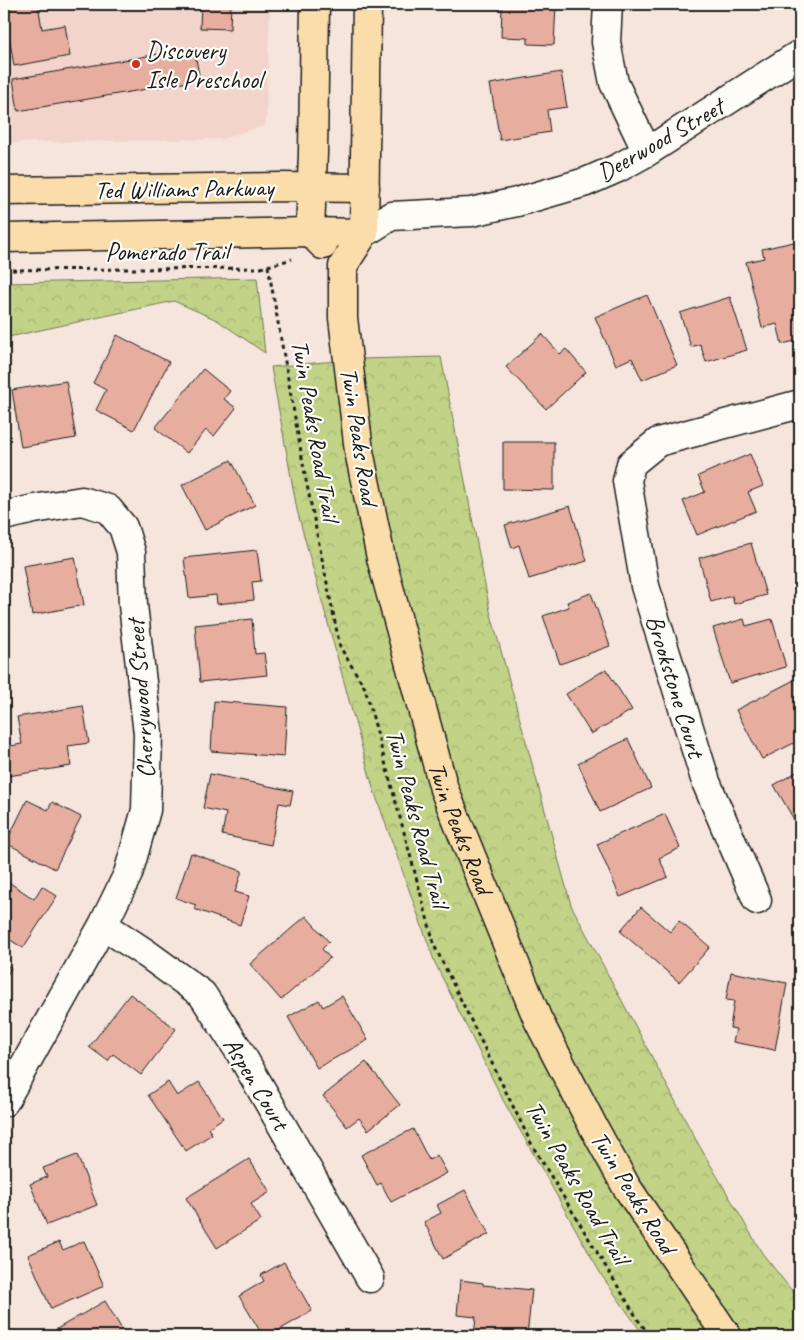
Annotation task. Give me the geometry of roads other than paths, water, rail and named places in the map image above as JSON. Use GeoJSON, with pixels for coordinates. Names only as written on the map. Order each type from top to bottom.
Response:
{"type":"FeatureCollection","features":[{"type":"Feature","properties":{"kind":"main road","name":"Twin Peaks Road"},"geometry":{"type":"LineString","coordinates":[[315,4],[312,187],[343,318],[359,451],[381,558],[444,789],[538,1020],[626,1186],[727,1336]]}},
{"type":"Feature","properties":{"kind":"main road"},"geometry":{"type":"LineString","coordinates":[[327,249],[364,233],[367,4]]}},
{"type":"Feature","properties":{"kind":"main road","name":"Ted Williams Parkway"},"geometry":{"type":"LineString","coordinates":[[4,191],[364,188]]}},
{"type":"Feature","properties":{"kind":"main road","name":"Ted Williams Parkway"},"geometry":{"type":"LineString","coordinates":[[4,238],[327,249],[364,233]]}},
{"type":"Feature","properties":{"kind":"street"},"geometry":{"type":"LineString","coordinates":[[608,4],[606,42],[614,83],[647,152]]}},
{"type":"Feature","properties":{"kind":"street","name":"Deerwood Street"},"geometry":{"type":"LineString","coordinates":[[364,233],[391,216],[472,212],[517,202],[586,182],[618,168],[647,152],[800,54]]}},
{"type":"Feature","properties":{"kind":"street"},"geometry":{"type":"LineString","coordinates":[[364,188],[391,216]]}},
{"type":"Feature","properties":{"kind":"street","name":"Brookstone Court"},"geometry":{"type":"LineString","coordinates":[[758,900],[706,782],[644,586],[627,481],[631,464],[658,442],[800,404]]}},
{"type":"Feature","properties":{"kind":"street","name":"Cherrywood Street"},"geometry":{"type":"LineString","coordinates":[[4,516],[82,501],[108,509],[123,527],[131,552],[133,605],[148,734],[146,810],[128,874],[103,925],[4,1102]]}},
{"type":"Feature","properties":{"kind":"street","name":"Aspen Court"},"geometry":{"type":"LineString","coordinates":[[103,925],[202,994],[238,1049],[370,1278]]}},
{"type":"Feature","properties":{"kind":"place","name":"Discovery Isle Preschool"},"geometry":{"type":"Point","coordinates":[136,64]}}]}
